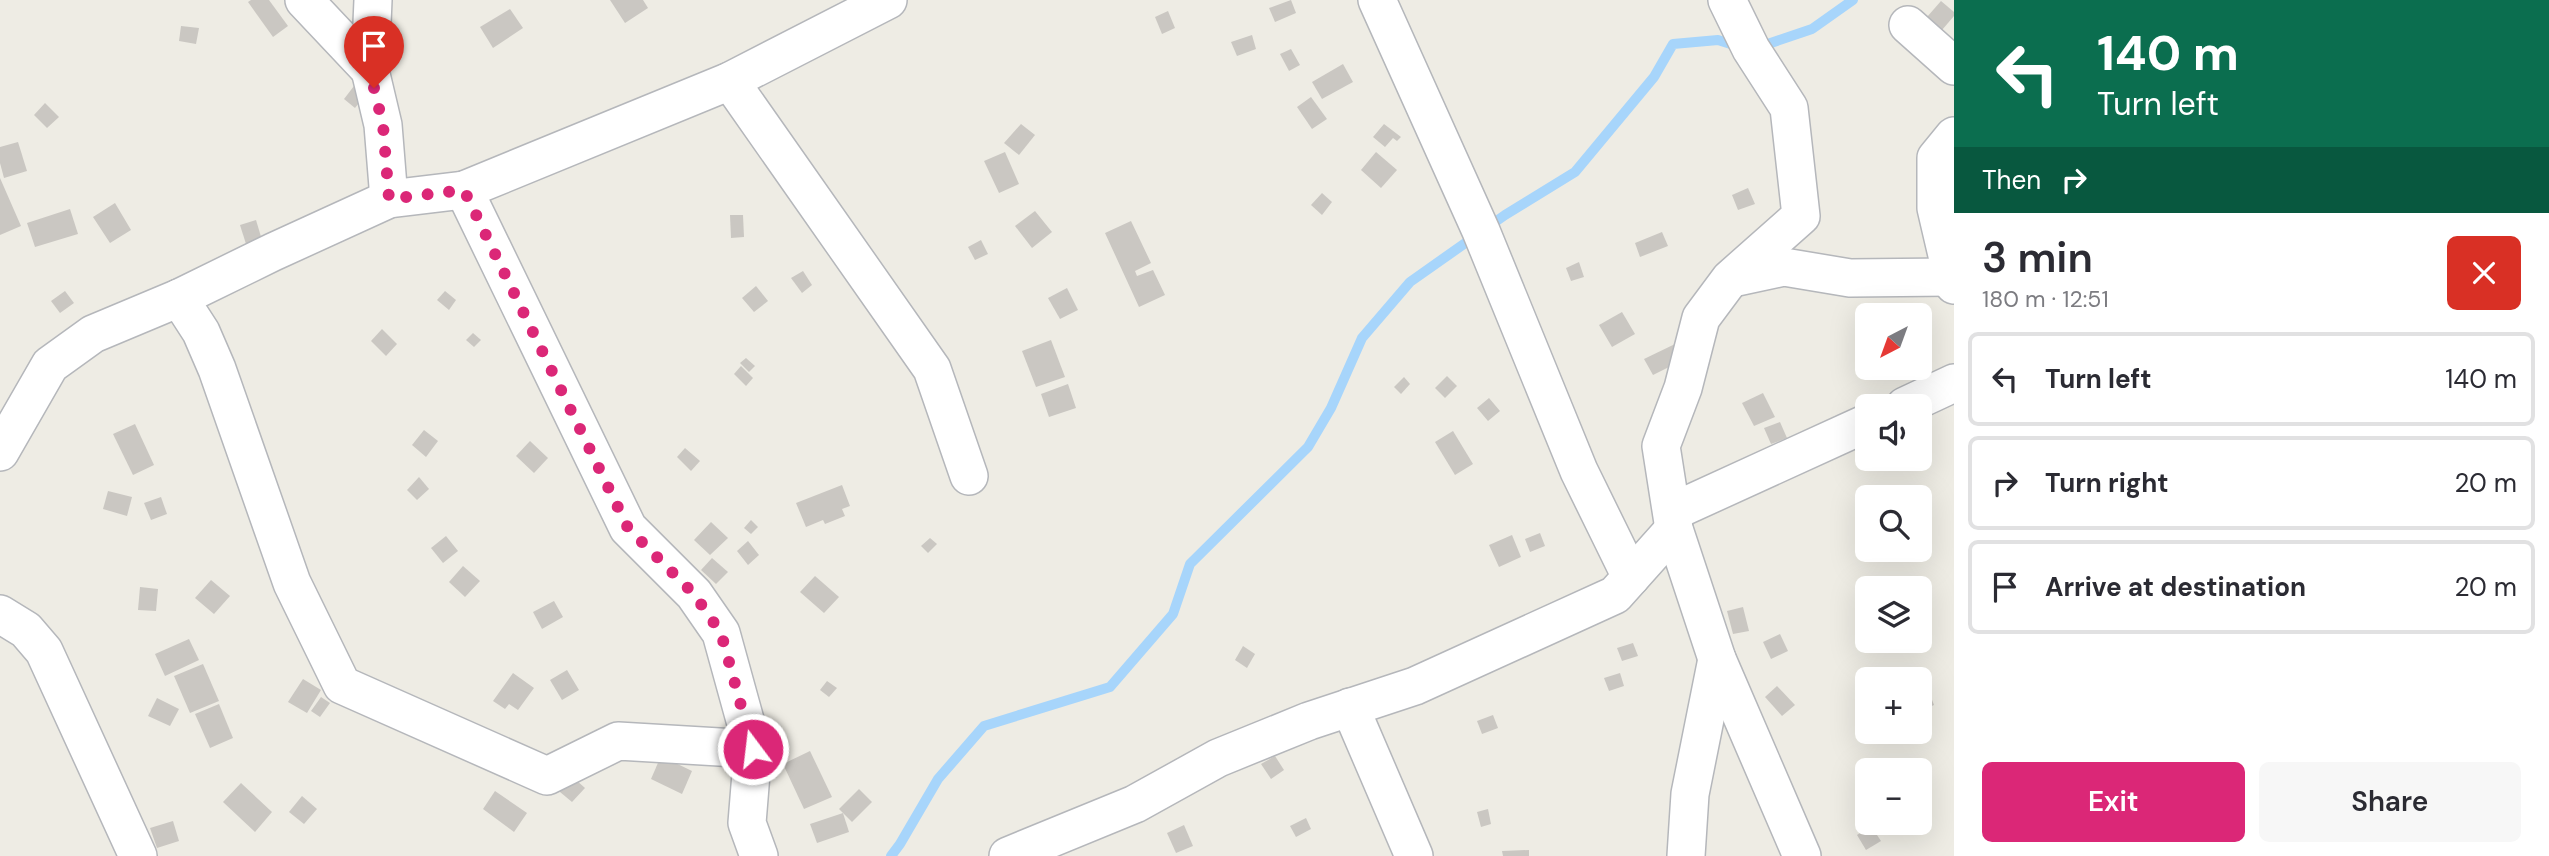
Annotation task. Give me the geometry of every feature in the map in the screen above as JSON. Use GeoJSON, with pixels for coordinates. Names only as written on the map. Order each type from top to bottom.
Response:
{"type":"FeatureCollection","features":[{"type":"Feature","properties":{"kind":"street"},"geometry":{"type":"LineString","coordinates":[[304,0],[370,70]]}},
{"type":"Feature","properties":{"kind":"street"},"geometry":{"type":"LineString","coordinates":[[373,0],[370,70],[383,125],[389,199]]}},
{"type":"Feature","properties":{"kind":"street"},"geometry":{"type":"LineString","coordinates":[[0,452],[50,365],[93,334],[179,298],[389,199],[464,190],[730,81],[888,0]]}},
{"type":"Feature","properties":{"kind":"street"},"geometry":{"type":"LineString","coordinates":[[1377,0],[1481,231],[1578,471],[1631,577]]}},
{"type":"Feature","properties":{"kind":"street"},"geometry":{"type":"LineString","coordinates":[[1727,0],[1751,49],[1789,108],[1801,216],[1730,279],[1702,318],[1683,388],[1661,446],[1673,521],[1717,659],[1802,856]]}},
{"type":"Feature","properties":{"kind":"street"},"geometry":{"type":"LineString","coordinates":[[1908,25],[1954,66]]}},
{"type":"Feature","properties":{"kind":"street"},"geometry":{"type":"LineString","coordinates":[[730,81],[932,369],[969,476]]}},
{"type":"Feature","properties":{"kind":"street"},"geometry":{"type":"LineString","coordinates":[[1730,279],[1784,267],[1850,278],[1952,281],[1936,208],[1936,158],[1954,136]]}},
{"type":"Feature","properties":{"kind":"street"},"geometry":{"type":"LineString","coordinates":[[464,190],[628,528],[694,594],[721,633],[753,749],[747,823],[759,856]]}},
{"type":"Feature","properties":{"kind":"street"},"geometry":{"type":"LineString","coordinates":[[179,298],[201,332],[217,369],[292,583],[342,685],[547,776],[618,741],[753,749]]}},
{"type":"Feature","properties":{"kind":"street"},"geometry":{"type":"LineString","coordinates":[[1931,394],[1954,383]]}},
{"type":"Feature","properties":{"kind":"street"},"geometry":{"type":"LineString","coordinates":[[1008,856],[1135,804],[1218,758],[1309,721],[1415,685],[1615,595],[1673,521],[1855,429]]}},
{"type":"Feature","properties":{"kind":"street"},"geometry":{"type":"LineString","coordinates":[[0,614],[26,630],[44,651],[138,856]]}},
{"type":"Feature","properties":{"kind":"street"},"geometry":{"type":"LineString","coordinates":[[1686,856],[1690,794],[1717,659]]}},
{"type":"Feature","properties":{"kind":"street"},"geometry":{"type":"LineString","coordinates":[[1350,707],[1414,856]]}},
{"type":"Feature","properties":{"kind":"building"},"geometry":{"type":"Polygon","coordinates":[[[269,0],[288,26],[273,37],[248,2],[269,0]]]}},
{"type":"Feature","properties":{"kind":"building"},"geometry":{"type":"Polygon","coordinates":[[[610,0],[643,0],[648,8],[625,23],[610,0]]]}},
{"type":"Feature","properties":{"kind":"building"},"geometry":{"type":"Polygon","coordinates":[[[1291,0],[1296,13],[1275,22],[1269,8],[1291,0]]]}},
{"type":"Feature","properties":{"kind":"building"},"geometry":{"type":"Polygon","coordinates":[[[1941,1],[1954,12],[1954,16],[1942,30],[1927,17],[1941,1]]]}},
{"type":"Feature","properties":{"kind":"building"},"geometry":{"type":"Polygon","coordinates":[[[510,9],[523,28],[493,48],[480,27],[510,9]]]}},
{"type":"Feature","properties":{"kind":"building"},"geometry":{"type":"Polygon","coordinates":[[[1168,11],[1175,28],[1162,34],[1155,17],[1168,11]]]}},
{"type":"Feature","properties":{"kind":"building"},"geometry":{"type":"Polygon","coordinates":[[[181,26],[199,28],[196,44],[179,41],[181,26]]]}},
{"type":"Feature","properties":{"kind":"building"},"geometry":{"type":"Polygon","coordinates":[[[1252,35],[1256,49],[1237,56],[1231,42],[1252,35]]]}},
{"type":"Feature","properties":{"kind":"building"},"geometry":{"type":"Polygon","coordinates":[[[1291,49],[1300,65],[1289,71],[1280,54],[1291,49]]]}},
{"type":"Feature","properties":{"kind":"building"},"geometry":{"type":"Polygon","coordinates":[[[1343,64],[1353,82],[1322,99],[1312,82],[1343,64]]]}},
{"type":"Feature","properties":{"kind":"building"},"geometry":{"type":"Polygon","coordinates":[[[354,86],[365,95],[355,108],[344,99],[354,86]]]}},
{"type":"Feature","properties":{"kind":"building"},"geometry":{"type":"Polygon","coordinates":[[[1311,97],[1327,119],[1312,129],[1297,107],[1311,97]]]}},
{"type":"Feature","properties":{"kind":"building"},"geometry":{"type":"Polygon","coordinates":[[[45,103],[59,117],[47,128],[34,115],[45,103]]]}},
{"type":"Feature","properties":{"kind":"building"},"geometry":{"type":"Polygon","coordinates":[[[1021,124],[1035,135],[1019,155],[1004,143],[1021,124]]]}},
{"type":"Feature","properties":{"kind":"building"},"geometry":{"type":"Polygon","coordinates":[[[1384,124],[1401,137],[1397,141],[1393,138],[1385,147],[1373,137],[1384,124]]]}},
{"type":"Feature","properties":{"kind":"building"},"geometry":{"type":"Polygon","coordinates":[[[18,142],[27,171],[4,178],[0,147],[18,142]]]}},
{"type":"Feature","properties":{"kind":"building"},"geometry":{"type":"Polygon","coordinates":[[[1005,152],[1019,184],[999,193],[984,161],[1005,152]]]}},
{"type":"Feature","properties":{"kind":"building"},"geometry":{"type":"Polygon","coordinates":[[[1376,152],[1397,170],[1381,188],[1361,170],[1376,152]]]}},
{"type":"Feature","properties":{"kind":"building"},"geometry":{"type":"Polygon","coordinates":[[[0,178],[21,226],[0,235],[0,178]]]}},
{"type":"Feature","properties":{"kind":"building"},"geometry":{"type":"Polygon","coordinates":[[[1748,188],[1755,204],[1738,210],[1732,195],[1748,188]]]}},
{"type":"Feature","properties":{"kind":"building"},"geometry":{"type":"Polygon","coordinates":[[[1322,193],[1332,202],[1322,215],[1311,205],[1322,193]]]}},
{"type":"Feature","properties":{"kind":"building"},"geometry":{"type":"Polygon","coordinates":[[[115,203],[131,230],[110,243],[93,217],[115,203]]]}},
{"type":"Feature","properties":{"kind":"building"},"geometry":{"type":"Polygon","coordinates":[[[70,209],[78,234],[35,247],[27,223],[70,209]]]}},
{"type":"Feature","properties":{"kind":"building"},"geometry":{"type":"Polygon","coordinates":[[[1035,211],[1052,232],[1032,248],[1015,226],[1035,211]]]}},
{"type":"Feature","properties":{"kind":"building"},"geometry":{"type":"Polygon","coordinates":[[[730,215],[743,215],[744,237],[731,238],[730,215]]]}},
{"type":"Feature","properties":{"kind":"building"},"geometry":{"type":"Polygon","coordinates":[[[256,220],[262,240],[246,244],[240,225],[256,220]]]}},
{"type":"Feature","properties":{"kind":"building"},"geometry":{"type":"Polygon","coordinates":[[[1131,221],[1151,263],[1135,271],[1137,276],[1153,270],[1165,295],[1139,307],[1105,233],[1131,221]]]}},
{"type":"Feature","properties":{"kind":"building"},"geometry":{"type":"Polygon","coordinates":[[[1662,232],[1668,246],[1640,257],[1635,243],[1662,232]]]}},
{"type":"Feature","properties":{"kind":"building"},"geometry":{"type":"Polygon","coordinates":[[[981,240],[988,254],[975,260],[968,247],[981,240]]]}},
{"type":"Feature","properties":{"kind":"building"},"geometry":{"type":"Polygon","coordinates":[[[1579,262],[1584,277],[1571,281],[1566,268],[1579,262]]]}},
{"type":"Feature","properties":{"kind":"building"},"geometry":{"type":"Polygon","coordinates":[[[803,271],[812,285],[802,293],[791,278],[803,271]]]}},
{"type":"Feature","properties":{"kind":"building"},"geometry":{"type":"Polygon","coordinates":[[[756,286],[768,301],[754,312],[742,298],[756,286]]]}},
{"type":"Feature","properties":{"kind":"building"},"geometry":{"type":"Polygon","coordinates":[[[1067,288],[1078,310],[1060,319],[1048,298],[1067,288]]]}},
{"type":"Feature","properties":{"kind":"building"},"geometry":{"type":"Polygon","coordinates":[[[65,291],[74,303],[60,313],[51,301],[65,291]]]}},
{"type":"Feature","properties":{"kind":"building"},"geometry":{"type":"Polygon","coordinates":[[[445,291],[456,300],[449,310],[437,300],[445,291]]]}},
{"type":"Feature","properties":{"kind":"building"},"geometry":{"type":"Polygon","coordinates":[[[1622,312],[1635,334],[1612,347],[1599,325],[1622,312]]]}},
{"type":"Feature","properties":{"kind":"building"},"geometry":{"type":"Polygon","coordinates":[[[382,329],[397,344],[386,356],[371,341],[382,329]]]}},
{"type":"Feature","properties":{"kind":"building"},"geometry":{"type":"Polygon","coordinates":[[[473,333],[481,340],[474,347],[466,340],[473,333]]]}},
{"type":"Feature","properties":{"kind":"building"},"geometry":{"type":"Polygon","coordinates":[[[1051,340],[1065,377],[1036,387],[1022,351],[1051,340]]]}},
{"type":"Feature","properties":{"kind":"building"},"geometry":{"type":"Polygon","coordinates":[[[1675,344],[1683,360],[1653,375],[1644,359],[1675,344]]]}},
{"type":"Feature","properties":{"kind":"building"},"geometry":{"type":"Polygon","coordinates":[[[746,358],[755,366],[749,372],[740,363],[746,358]]]}},
{"type":"Feature","properties":{"kind":"building"},"geometry":{"type":"Polygon","coordinates":[[[741,366],[753,378],[746,386],[734,374],[741,366]]]}},
{"type":"Feature","properties":{"kind":"building"},"geometry":{"type":"Polygon","coordinates":[[[1447,376],[1457,386],[1445,398],[1435,388],[1447,376]]]}},
{"type":"Feature","properties":{"kind":"building"},"geometry":{"type":"Polygon","coordinates":[[[1404,377],[1410,384],[1401,394],[1394,387],[1404,377]]]}},
{"type":"Feature","properties":{"kind":"building"},"geometry":{"type":"Polygon","coordinates":[[[1068,384],[1076,408],[1049,417],[1041,394],[1068,384]]]}},
{"type":"Feature","properties":{"kind":"building"},"geometry":{"type":"Polygon","coordinates":[[[1763,393],[1775,417],[1754,426],[1742,403],[1763,393]]]}},
{"type":"Feature","properties":{"kind":"building"},"geometry":{"type":"Polygon","coordinates":[[[1489,398],[1500,411],[1488,421],[1477,408],[1489,398]]]}},
{"type":"Feature","properties":{"kind":"building"},"geometry":{"type":"Polygon","coordinates":[[[1780,422],[1787,438],[1771,444],[1764,428],[1780,422]]]}},
{"type":"Feature","properties":{"kind":"building"},"geometry":{"type":"Polygon","coordinates":[[[135,424],[154,465],[133,475],[113,434],[135,424]]]}},
{"type":"Feature","properties":{"kind":"building"},"geometry":{"type":"Polygon","coordinates":[[[424,430],[438,441],[426,457],[412,445],[424,430]]]}},
{"type":"Feature","properties":{"kind":"building"},"geometry":{"type":"Polygon","coordinates":[[[1453,431],[1473,464],[1455,475],[1435,442],[1453,431]]]}},
{"type":"Feature","properties":{"kind":"building"},"geometry":{"type":"Polygon","coordinates":[[[530,441],[548,458],[534,473],[516,456],[530,441]]]}},
{"type":"Feature","properties":{"kind":"building"},"geometry":{"type":"Polygon","coordinates":[[[685,448],[700,461],[691,471],[677,457],[685,448]]]}},
{"type":"Feature","properties":{"kind":"building"},"geometry":{"type":"Polygon","coordinates":[[[419,477],[429,489],[417,500],[407,490],[419,477]]]}},
{"type":"Feature","properties":{"kind":"building"},"geometry":{"type":"Polygon","coordinates":[[[842,485],[850,506],[842,509],[845,516],[825,524],[823,520],[806,527],[796,503],[842,485]]]}},
{"type":"Feature","properties":{"kind":"building"},"geometry":{"type":"Polygon","coordinates":[[[108,491],[132,497],[127,516],[103,509],[108,491]]]}},
{"type":"Feature","properties":{"kind":"building"},"geometry":{"type":"Polygon","coordinates":[[[161,497],[167,514],[151,520],[144,503],[161,497]]]}},
{"type":"Feature","properties":{"kind":"building"},"geometry":{"type":"Polygon","coordinates":[[[751,520],[758,527],[751,534],[744,528],[751,520]]]}},
{"type":"Feature","properties":{"kind":"building"},"geometry":{"type":"Polygon","coordinates":[[[711,522],[728,538],[710,555],[694,540],[711,522]]]}},
{"type":"Feature","properties":{"kind":"building"},"geometry":{"type":"Polygon","coordinates":[[[1540,533],[1545,546],[1530,552],[1525,539],[1540,533]]]}},
{"type":"Feature","properties":{"kind":"building"},"geometry":{"type":"Polygon","coordinates":[[[1512,535],[1521,557],[1499,567],[1489,545],[1512,535]]]}},
{"type":"Feature","properties":{"kind":"building"},"geometry":{"type":"Polygon","coordinates":[[[446,536],[458,551],[443,563],[431,548],[446,536]]]}},
{"type":"Feature","properties":{"kind":"building"},"geometry":{"type":"Polygon","coordinates":[[[930,538],[937,544],[928,553],[921,546],[930,538]]]}},
{"type":"Feature","properties":{"kind":"building"},"geometry":{"type":"Polygon","coordinates":[[[748,541],[759,555],[748,565],[737,551],[748,541]]]}},
{"type":"Feature","properties":{"kind":"building"},"geometry":{"type":"Polygon","coordinates":[[[712,558],[728,572],[716,584],[701,570],[712,558]]]}},
{"type":"Feature","properties":{"kind":"building"},"geometry":{"type":"Polygon","coordinates":[[[463,566],[480,581],[465,597],[449,582],[463,566]]]}},
{"type":"Feature","properties":{"kind":"building"},"geometry":{"type":"Polygon","coordinates":[[[815,576],[839,597],[824,613],[800,592],[815,576]]]}},
{"type":"Feature","properties":{"kind":"building"},"geometry":{"type":"Polygon","coordinates":[[[211,580],[230,596],[214,614],[195,598],[211,580]]]}},
{"type":"Feature","properties":{"kind":"building"},"geometry":{"type":"Polygon","coordinates":[[[140,587],[158,589],[156,611],[138,610],[140,587]]]}},
{"type":"Feature","properties":{"kind":"building"},"geometry":{"type":"Polygon","coordinates":[[[554,601],[563,617],[542,629],[533,612],[554,601]]]}},
{"type":"Feature","properties":{"kind":"building"},"geometry":{"type":"Polygon","coordinates":[[[1743,607],[1749,631],[1733,634],[1727,611],[1743,607]]]}},
{"type":"Feature","properties":{"kind":"building"},"geometry":{"type":"Polygon","coordinates":[[[1780,634],[1788,651],[1771,659],[1763,642],[1780,634]]]}},
{"type":"Feature","properties":{"kind":"building"},"geometry":{"type":"Polygon","coordinates":[[[189,639],[199,660],[165,676],[155,654],[189,639]]]}},
{"type":"Feature","properties":{"kind":"building"},"geometry":{"type":"Polygon","coordinates":[[[1633,643],[1638,656],[1622,661],[1617,648],[1633,643]]]}},
{"type":"Feature","properties":{"kind":"building"},"geometry":{"type":"Polygon","coordinates":[[[1243,646],[1255,654],[1247,668],[1235,660],[1243,646]]]}},
{"type":"Feature","properties":{"kind":"building"},"geometry":{"type":"Polygon","coordinates":[[[203,664],[219,701],[190,713],[174,676],[203,664]]]}},
{"type":"Feature","properties":{"kind":"building"},"geometry":{"type":"Polygon","coordinates":[[[567,670],[579,690],[562,700],[550,680],[567,670]]]}},
{"type":"Feature","properties":{"kind":"building"},"geometry":{"type":"Polygon","coordinates":[[[513,673],[534,688],[518,710],[509,704],[505,709],[493,701],[513,673]]]}},
{"type":"Feature","properties":{"kind":"building"},"geometry":{"type":"Polygon","coordinates":[[[1620,673],[1624,686],[1609,691],[1604,678],[1620,673]]]}},
{"type":"Feature","properties":{"kind":"building"},"geometry":{"type":"Polygon","coordinates":[[[303,679],[321,690],[307,713],[288,702],[303,679]]]}},
{"type":"Feature","properties":{"kind":"building"},"geometry":{"type":"Polygon","coordinates":[[[827,681],[837,688],[829,697],[820,690],[827,681]]]}},
{"type":"Feature","properties":{"kind":"building"},"geometry":{"type":"Polygon","coordinates":[[[1777,686],[1795,705],[1782,716],[1765,697],[1777,686]]]}},
{"type":"Feature","properties":{"kind":"building"},"geometry":{"type":"Polygon","coordinates":[[[321,697],[330,703],[320,717],[311,711],[321,697]]]}},
{"type":"Feature","properties":{"kind":"building"},"geometry":{"type":"Polygon","coordinates":[[[157,698],[179,709],[170,726],[148,716],[157,698]]]}},
{"type":"Feature","properties":{"kind":"building"},"geometry":{"type":"Polygon","coordinates":[[[219,704],[233,738],[210,748],[195,714],[219,704]]]}},
{"type":"Feature","properties":{"kind":"building"},"geometry":{"type":"Polygon","coordinates":[[[1493,715],[1498,728],[1482,734],[1477,721],[1493,715]]]}},
{"type":"Feature","properties":{"kind":"building"},"geometry":{"type":"Polygon","coordinates":[[[810,751],[832,797],[804,809],[783,764],[810,751]]]}},
{"type":"Feature","properties":{"kind":"building"},"geometry":{"type":"Polygon","coordinates":[[[661,756],[692,771],[682,794],[651,779],[661,756]]]}},
{"type":"Feature","properties":{"kind":"building"},"geometry":{"type":"Polygon","coordinates":[[[1275,756],[1284,770],[1271,779],[1261,764],[1275,756]]]}},
{"type":"Feature","properties":{"kind":"building"},"geometry":{"type":"Polygon","coordinates":[[[567,772],[585,788],[572,802],[554,787],[567,772]]]}},
{"type":"Feature","properties":{"kind":"building"},"geometry":{"type":"Polygon","coordinates":[[[241,783],[272,812],[255,832],[223,802],[241,783]]]}},
{"type":"Feature","properties":{"kind":"building"},"geometry":{"type":"Polygon","coordinates":[[[859,789],[872,802],[852,822],[839,809],[859,789]]]}},
{"type":"Feature","properties":{"kind":"building"},"geometry":{"type":"Polygon","coordinates":[[[495,791],[527,813],[514,832],[483,809],[495,791]]]}},
{"type":"Feature","properties":{"kind":"building"},"geometry":{"type":"Polygon","coordinates":[[[302,796],[317,809],[304,824],[289,812],[302,796]]]}},
{"type":"Feature","properties":{"kind":"building"},"geometry":{"type":"Polygon","coordinates":[[[1488,809],[1491,824],[1481,827],[1477,812],[1488,809]]]}},
{"type":"Feature","properties":{"kind":"building"},"geometry":{"type":"Polygon","coordinates":[[[843,813],[849,832],[817,843],[810,824],[843,813]]]}},
{"type":"Feature","properties":{"kind":"building"},"geometry":{"type":"Polygon","coordinates":[[[1306,818],[1311,829],[1296,837],[1290,826],[1306,818]]]}},
{"type":"Feature","properties":{"kind":"building"},"geometry":{"type":"Polygon","coordinates":[[[173,821],[179,841],[157,848],[150,828],[173,821]]]}},
{"type":"Feature","properties":{"kind":"building"},"geometry":{"type":"Polygon","coordinates":[[[1184,825],[1193,846],[1176,853],[1167,833],[1184,825]]]}},
{"type":"Feature","properties":{"kind":"building"},"geometry":{"type":"Polygon","coordinates":[[[1857,835],[1877,835],[1881,841],[1866,850],[1857,835]]]}},
{"type":"Feature","properties":{"kind":"building"},"geometry":{"type":"Polygon","coordinates":[[[1529,850],[1529,856],[1503,856],[1502,851],[1529,850]]]}},
{"type":"Feature","properties":{"kind":"waterway"},"geometry":{"type":"LineString","coordinates":[[1759,47],[1812,29],[1853,0]]}},
{"type":"Feature","properties":{"kind":"waterway"},"geometry":{"type":"LineString","coordinates":[[891,856],[938,779],[984,726],[1110,687],[1173,614],[1190,564],[1308,447],[1331,408],[1362,338],[1410,282],[1505,215],[1575,172],[1654,77],[1673,44],[1718,40],[1737,46]]}},
{"type":"Feature","properties":{"kind":"route"},"geometry":{"type":"LineString","coordinates":[[374,88],[383,125],[389,199],[464,190],[628,528],[694,594],[721,633],[753,749]]}}]}
